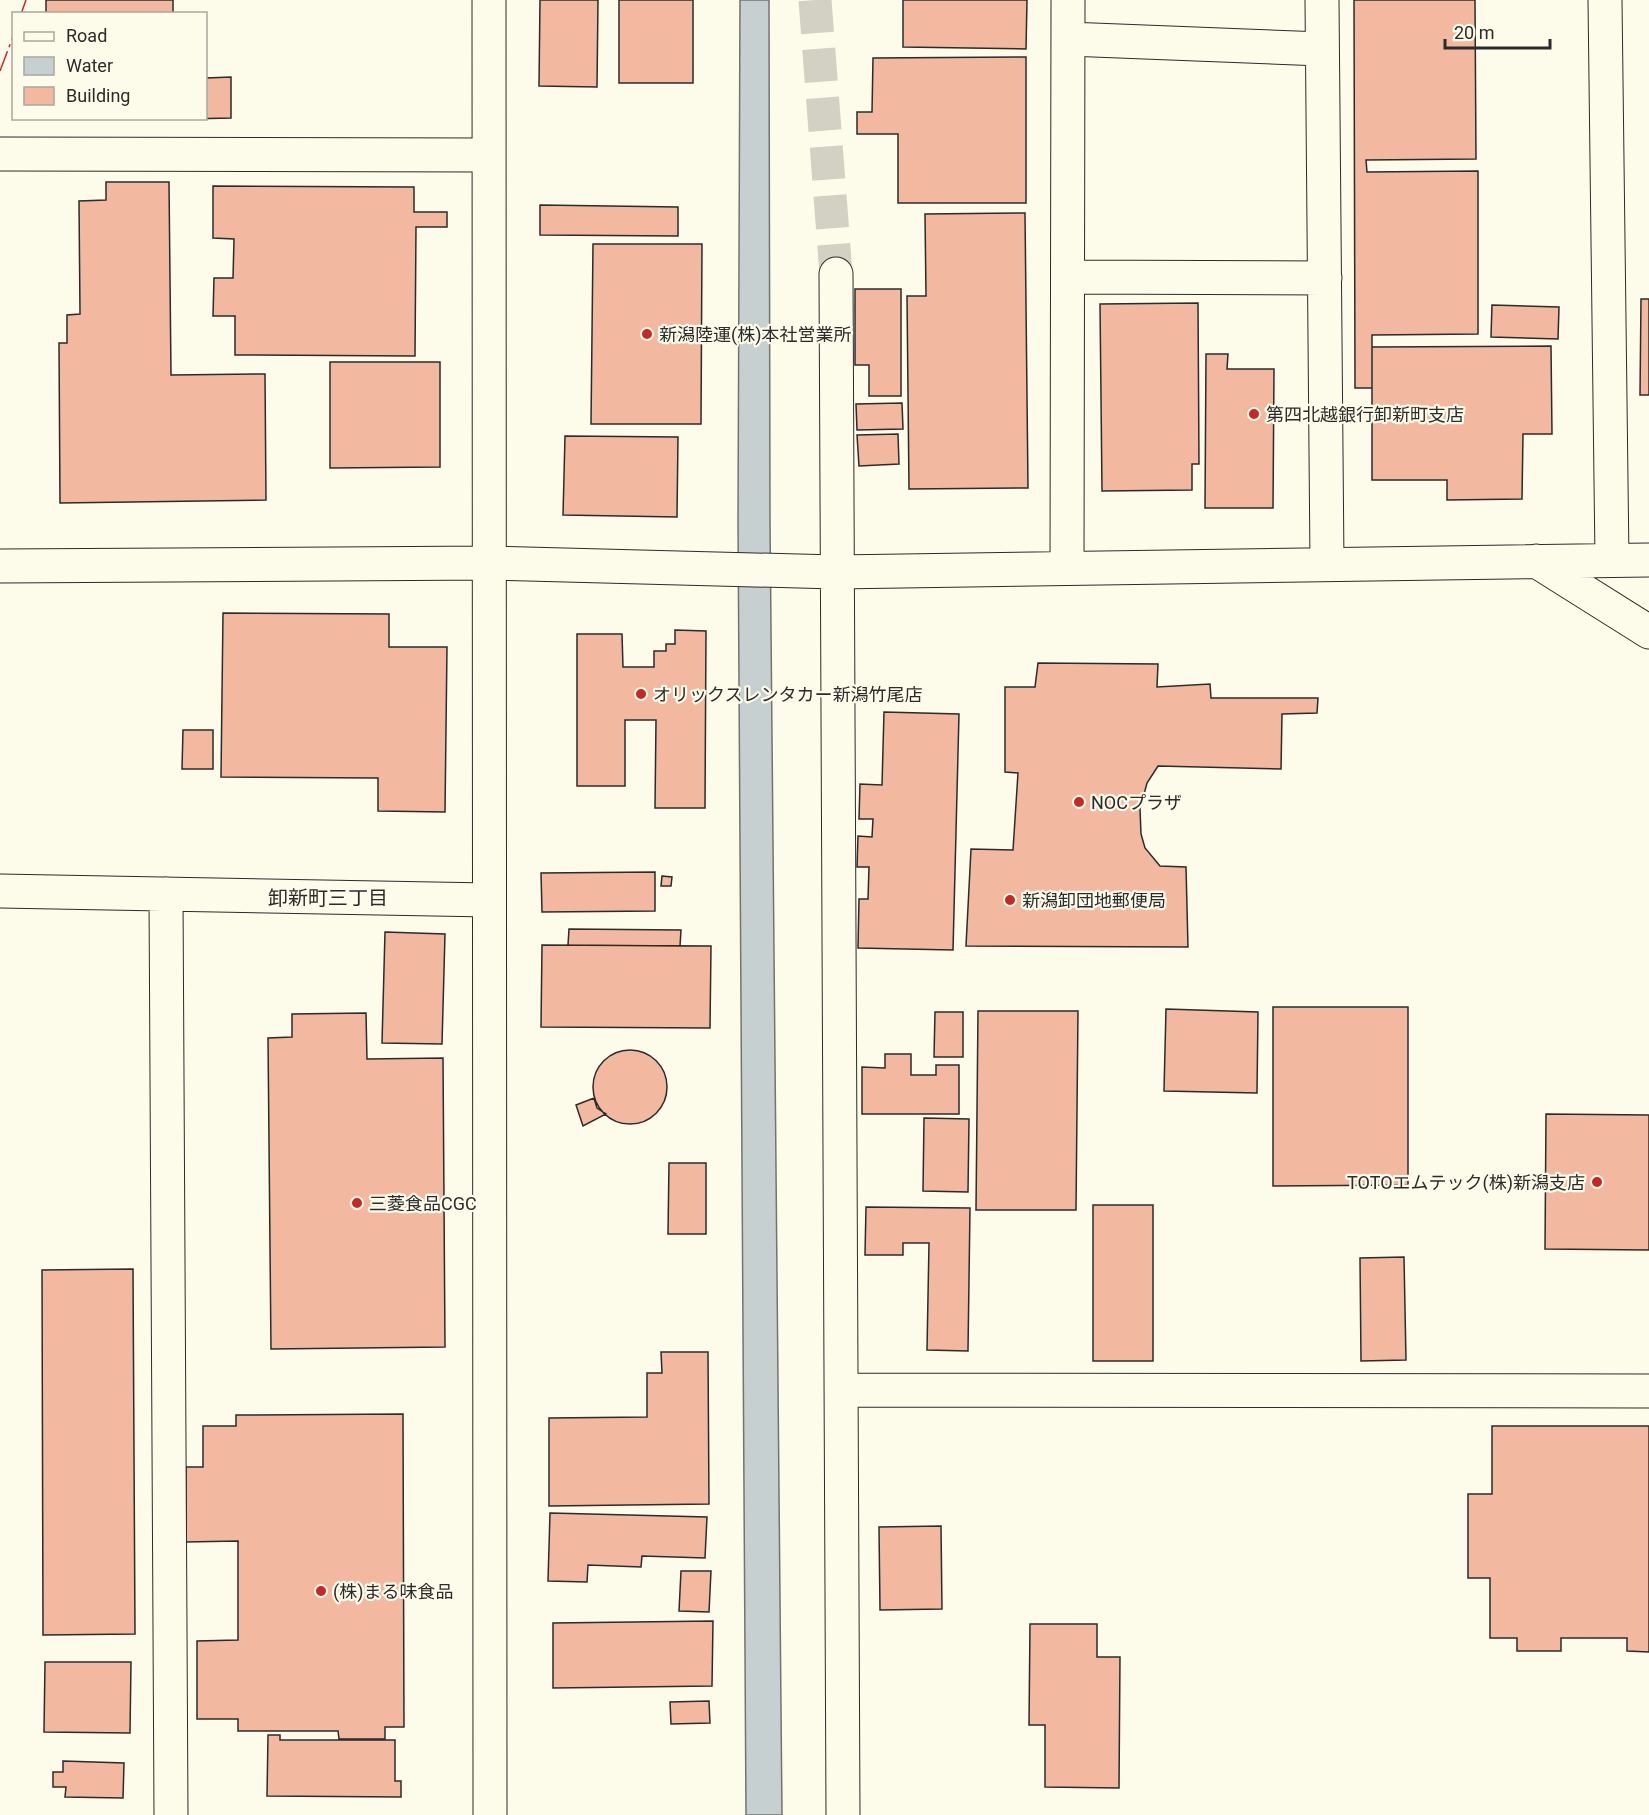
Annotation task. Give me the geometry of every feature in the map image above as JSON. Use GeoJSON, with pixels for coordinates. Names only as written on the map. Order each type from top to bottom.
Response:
{"type":"FeatureCollection","features":[{"type":"Feature","properties":{"kind":"street"},"geometry":{"type":"LineString","coordinates":[[489,0],[490,1815]]}},
{"type":"Feature","properties":{"kind":"street"},"geometry":{"type":"LineString","coordinates":[[1067,568],[1068,0]]}},
{"type":"Feature","properties":{"kind":"street"},"geometry":{"type":"LineString","coordinates":[[1322,0],[1327,564]]}},
{"type":"Feature","properties":{"kind":"street"},"geometry":{"type":"LineString","coordinates":[[1605,0],[1612,560]]}},
{"type":"Feature","properties":{"kind":"street"},"geometry":{"type":"LineString","coordinates":[[1068,39],[1322,49]]}},
{"type":"Feature","properties":{"kind":"street"},"geometry":{"type":"LineString","coordinates":[[0,154],[488,154]]}},
{"type":"Feature","properties":{"kind":"street"},"geometry":{"type":"LineString","coordinates":[[836,274],[836,572],[843,1390],[843,1815]]}},
{"type":"Feature","properties":{"kind":"street"},"geometry":{"type":"LineString","coordinates":[[1068,277],[1324,278]]}},
{"type":"Feature","properties":{"kind":"street"},"geometry":{"type":"LineString","coordinates":[[0,566],[489,563],[836,572],[1649,560]]}},
{"type":"Feature","properties":{"kind":"street"},"geometry":{"type":"LineString","coordinates":[[1536,561],[1649,632]]}},
{"type":"Feature","properties":{"kind":"street"},"geometry":{"type":"LineString","coordinates":[[0,891],[489,900]]}},
{"type":"Feature","properties":{"kind":"street"},"geometry":{"type":"LineString","coordinates":[[166,894],[171,1815]]}},
{"type":"Feature","properties":{"kind":"street"},"geometry":{"type":"LineString","coordinates":[[843,1390],[1649,1391]]}},
{"type":"Feature","properties":{"kind":"water"},"geometry":{"type":"Polygon","coordinates":[[[740,0],[769,0],[770,520],[782,1815],[746,1815],[738,521],[740,0]]]}},
{"type":"Feature","properties":{"kind":"building"},"geometry":{"type":"Polygon","coordinates":[[[46,0],[173,0],[173,12],[46,12],[46,0]]]}},
{"type":"Feature","properties":{"kind":"building"},"geometry":{"type":"Polygon","coordinates":[[[540,0],[598,0],[597,87],[539,86],[540,0]]]}},
{"type":"Feature","properties":{"kind":"building"},"geometry":{"type":"Polygon","coordinates":[[[619,0],[693,0],[693,83],[619,83],[619,0]]]}},
{"type":"Feature","properties":{"kind":"building"},"geometry":{"type":"Polygon","coordinates":[[[903,0],[1027,0],[1026,49],[903,47],[903,0]]]}},
{"type":"Feature","properties":{"kind":"building"},"geometry":{"type":"Polygon","coordinates":[[[1354,0],[1475,0],[1476,159],[1366,160],[1367,172],[1478,171],[1478,334],[1372,335],[1372,388],[1355,388],[1354,0]]]}},
{"type":"Feature","properties":{"kind":"building"},"geometry":{"type":"Polygon","coordinates":[[[1026,57],[1026,203],[898,203],[898,134],[857,134],[857,112],[872,112],[873,58],[1026,57]]]}},
{"type":"Feature","properties":{"kind":"building"},"geometry":{"type":"Polygon","coordinates":[[[231,77],[231,118],[207,119],[207,78],[231,77]]]}},
{"type":"Feature","properties":{"kind":"building"},"geometry":{"type":"Polygon","coordinates":[[[106,182],[169,182],[171,375],[265,374],[266,500],[60,503],[59,343],[67,343],[67,315],[80,314],[79,201],[106,200],[106,182]]]}},
{"type":"Feature","properties":{"kind":"building"},"geometry":{"type":"Polygon","coordinates":[[[213,186],[414,187],[414,212],[447,212],[447,227],[416,227],[415,356],[235,355],[235,316],[213,316],[214,278],[233,278],[234,239],[213,238],[213,186]]]}},
{"type":"Feature","properties":{"kind":"building"},"geometry":{"type":"Polygon","coordinates":[[[540,205],[678,207],[678,236],[540,235],[540,205]]]}},
{"type":"Feature","properties":{"kind":"building"},"geometry":{"type":"Polygon","coordinates":[[[1025,213],[1028,488],[909,489],[907,296],[926,296],[925,214],[1025,213]]]}},
{"type":"Feature","properties":{"kind":"building","name":"新潟陸運(株)本社営業所"},"geometry":{"type":"Polygon","coordinates":[[[593,244],[702,244],[701,424],[591,424],[593,244]]]}},
{"type":"Feature","properties":{"kind":"building"},"geometry":{"type":"Polygon","coordinates":[[[855,289],[901,289],[901,396],[869,396],[869,365],[855,365],[855,289]]]}},
{"type":"Feature","properties":{"kind":"building"},"geometry":{"type":"Polygon","coordinates":[[[1641,299],[1649,299],[1649,395],[1640,395],[1641,299]]]}},
{"type":"Feature","properties":{"kind":"building"},"geometry":{"type":"Polygon","coordinates":[[[1198,303],[1199,464],[1192,464],[1192,490],[1102,491],[1100,304],[1198,303]]]}},
{"type":"Feature","properties":{"kind":"building"},"geometry":{"type":"Polygon","coordinates":[[[1492,305],[1559,307],[1558,339],[1491,337],[1492,305]]]}},
{"type":"Feature","properties":{"kind":"building"},"geometry":{"type":"Polygon","coordinates":[[[1551,346],[1552,434],[1523,434],[1522,499],[1447,500],[1447,480],[1372,480],[1372,347],[1551,346]]]}},
{"type":"Feature","properties":{"kind":"building"},"geometry":{"type":"Polygon","coordinates":[[[1206,354],[1228,354],[1227,369],[1274,369],[1273,508],[1205,508],[1206,354]]]}},
{"type":"Feature","properties":{"kind":"building"},"geometry":{"type":"Polygon","coordinates":[[[330,362],[440,362],[440,467],[330,468],[330,362]]]}},
{"type":"Feature","properties":{"kind":"building"},"geometry":{"type":"Polygon","coordinates":[[[902,403],[903,429],[857,430],[856,404],[902,403]]]}},
{"type":"Feature","properties":{"kind":"building"},"geometry":{"type":"Polygon","coordinates":[[[898,434],[899,464],[859,466],[857,435],[898,434]]]}},
{"type":"Feature","properties":{"kind":"building"},"geometry":{"type":"Polygon","coordinates":[[[565,436],[678,437],[677,517],[563,515],[565,436]]]}},
{"type":"Feature","properties":{"kind":"building"},"geometry":{"type":"Polygon","coordinates":[[[223,613],[389,614],[389,647],[447,647],[445,812],[378,811],[378,778],[221,777],[223,613]]]}},
{"type":"Feature","properties":{"kind":"building","name":"オリックスレンタカー新潟竹尾店"},"geometry":{"type":"Polygon","coordinates":[[[675,630],[706,631],[705,808],[655,808],[656,720],[625,720],[625,786],[577,786],[577,634],[622,634],[623,667],[654,667],[654,651],[666,651],[666,644],[675,644],[675,630]]]}},
{"type":"Feature","properties":{"kind":"building","name":"NOCプラザ"},"geometry":{"type":"Polygon","coordinates":[[[1038,663],[1158,664],[1157,687],[1210,684],[1211,698],[1318,698],[1317,713],[1282,714],[1281,769],[1158,766],[1147,783],[1140,809],[1141,834],[1145,848],[1160,866],[1186,867],[1188,947],[966,946],[971,849],[1013,850],[1018,773],[1005,772],[1005,687],[1035,687],[1038,663]]]}},
{"type":"Feature","properties":{"kind":"building"},"geometry":{"type":"Polygon","coordinates":[[[884,712],[959,714],[953,950],[858,948],[859,899],[868,899],[869,867],[857,867],[858,836],[872,837],[873,819],[859,819],[860,784],[882,785],[884,712]]]}},
{"type":"Feature","properties":{"kind":"building"},"geometry":{"type":"Polygon","coordinates":[[[183,730],[213,730],[213,769],[182,769],[183,730]]]}},
{"type":"Feature","properties":{"kind":"building"},"geometry":{"type":"Polygon","coordinates":[[[655,872],[655,911],[542,912],[541,873],[655,872]]]}},
{"type":"Feature","properties":{"kind":"building"},"geometry":{"type":"Polygon","coordinates":[[[662,876],[672,877],[671,886],[661,886],[662,876]]]}},
{"type":"Feature","properties":{"kind":"building"},"geometry":{"type":"Polygon","coordinates":[[[569,929],[681,930],[680,946],[568,945],[569,929]]]}},
{"type":"Feature","properties":{"kind":"building"},"geometry":{"type":"Polygon","coordinates":[[[385,932],[445,934],[442,1044],[382,1043],[385,932]]]}},
{"type":"Feature","properties":{"kind":"building"},"geometry":{"type":"Polygon","coordinates":[[[542,945],[711,946],[710,1028],[541,1027],[542,945]]]}},
{"type":"Feature","properties":{"kind":"building"},"geometry":{"type":"Polygon","coordinates":[[[1273,1007],[1408,1007],[1408,1185],[1273,1186],[1273,1007]]]}},
{"type":"Feature","properties":{"kind":"building"},"geometry":{"type":"Polygon","coordinates":[[[1166,1009],[1258,1012],[1257,1093],[1164,1091],[1166,1009]]]}},
{"type":"Feature","properties":{"kind":"building"},"geometry":{"type":"Polygon","coordinates":[[[978,1011],[1078,1011],[1076,1210],[976,1210],[978,1011]]]}},
{"type":"Feature","properties":{"kind":"building"},"geometry":{"type":"Polygon","coordinates":[[[935,1012],[963,1012],[963,1057],[934,1057],[935,1012]]]}},
{"type":"Feature","properties":{"kind":"building","name":"三菱食品CGC"},"geometry":{"type":"Polygon","coordinates":[[[366,1013],[367,1059],[443,1058],[445,1347],[271,1349],[268,1038],[292,1037],[292,1014],[366,1013]]]}},
{"type":"Feature","properties":{"kind":"building"},"geometry":{"type":"Polygon","coordinates":[[[623,1050],[637,1050],[651,1056],[661,1066],[667,1080],[665,1101],[651,1118],[637,1124],[623,1124],[609,1118],[599,1108],[593,1094],[593,1080],[599,1066],[609,1056],[623,1050]]]}},
{"type":"Feature","properties":{"kind":"building"},"geometry":{"type":"Polygon","coordinates":[[[885,1054],[911,1054],[911,1075],[936,1075],[936,1065],[959,1065],[959,1114],[862,1114],[862,1067],[885,1068],[885,1054]]]}},
{"type":"Feature","properties":{"kind":"building"},"geometry":{"type":"Polygon","coordinates":[[[594,1098],[597,1108],[606,1114],[583,1126],[576,1105],[594,1098]]]}},
{"type":"Feature","properties":{"kind":"building","name":"TOTOエムテック(株)新潟支店"},"geometry":{"type":"Polygon","coordinates":[[[1546,1114],[1649,1115],[1649,1250],[1545,1249],[1546,1114]]]}},
{"type":"Feature","properties":{"kind":"building"},"geometry":{"type":"Polygon","coordinates":[[[924,1118],[969,1119],[968,1192],[923,1191],[924,1118]]]}},
{"type":"Feature","properties":{"kind":"building"},"geometry":{"type":"Polygon","coordinates":[[[669,1163],[706,1163],[706,1234],[668,1234],[669,1163]]]}},
{"type":"Feature","properties":{"kind":"building"},"geometry":{"type":"Polygon","coordinates":[[[1093,1205],[1153,1205],[1153,1361],[1093,1361],[1093,1205]]]}},
{"type":"Feature","properties":{"kind":"building"},"geometry":{"type":"Polygon","coordinates":[[[866,1207],[970,1208],[968,1351],[927,1350],[929,1243],[903,1243],[903,1255],[865,1255],[866,1207]]]}},
{"type":"Feature","properties":{"kind":"building"},"geometry":{"type":"Polygon","coordinates":[[[1404,1257],[1406,1360],[1361,1361],[1360,1258],[1404,1257]]]}},
{"type":"Feature","properties":{"kind":"building"},"geometry":{"type":"Polygon","coordinates":[[[133,1269],[135,1634],[43,1635],[42,1270],[133,1269]]]}},
{"type":"Feature","properties":{"kind":"building"},"geometry":{"type":"Polygon","coordinates":[[[661,1352],[708,1352],[709,1504],[549,1506],[549,1418],[647,1417],[647,1373],[662,1373],[661,1352]]]}},
{"type":"Feature","properties":{"kind":"building","name":"(株)まる味食品"},"geometry":{"type":"Polygon","coordinates":[[[403,1414],[404,1727],[385,1727],[385,1739],[339,1739],[338,1731],[238,1731],[238,1719],[197,1719],[197,1641],[238,1640],[238,1541],[186,1542],[186,1467],[203,1467],[203,1426],[236,1426],[236,1415],[403,1414]]]}},
{"type":"Feature","properties":{"kind":"building"},"geometry":{"type":"Polygon","coordinates":[[[1492,1426],[1649,1426],[1649,1652],[1627,1651],[1627,1638],[1561,1638],[1561,1651],[1517,1651],[1517,1638],[1490,1638],[1490,1578],[1468,1578],[1468,1494],[1492,1494],[1492,1426]]]}},
{"type":"Feature","properties":{"kind":"building"},"geometry":{"type":"Polygon","coordinates":[[[550,1513],[707,1517],[705,1558],[642,1556],[641,1567],[588,1565],[587,1582],[548,1581],[550,1513]]]}},
{"type":"Feature","properties":{"kind":"building"},"geometry":{"type":"Polygon","coordinates":[[[941,1526],[942,1609],[880,1610],[879,1527],[941,1526]]]}},
{"type":"Feature","properties":{"kind":"building"},"geometry":{"type":"Polygon","coordinates":[[[681,1571],[711,1571],[709,1612],[679,1611],[681,1571]]]}},
{"type":"Feature","properties":{"kind":"building"},"geometry":{"type":"Polygon","coordinates":[[[713,1621],[712,1686],[553,1688],[553,1623],[713,1621]]]}},
{"type":"Feature","properties":{"kind":"building"},"geometry":{"type":"Polygon","coordinates":[[[1030,1624],[1097,1624],[1097,1657],[1120,1657],[1119,1788],[1045,1787],[1045,1725],[1029,1725],[1030,1624]]]}},
{"type":"Feature","properties":{"kind":"building"},"geometry":{"type":"Polygon","coordinates":[[[45,1662],[131,1662],[130,1733],[44,1732],[45,1662]]]}},
{"type":"Feature","properties":{"kind":"building"},"geometry":{"type":"Polygon","coordinates":[[[709,1701],[710,1723],[671,1724],[670,1702],[709,1701]]]}},
{"type":"Feature","properties":{"kind":"building"},"geometry":{"type":"Polygon","coordinates":[[[268,1735],[280,1735],[280,1740],[395,1740],[395,1781],[401,1781],[401,1797],[267,1796],[268,1735]]]}},
{"type":"Feature","properties":{"kind":"building"},"geometry":{"type":"Polygon","coordinates":[[[63,1761],[124,1763],[123,1798],[65,1797],[66,1787],[53,1787],[53,1772],[63,1772],[63,1761]]]}},
{"type":"Feature","properties":{"kind":"tunnel"},"geometry":{"type":"LineString","coordinates":[[815,0],[836,274]]}},
{"type":"Feature","properties":{"kind":"power"},"geometry":{"type":"LineString","coordinates":[[22,12],[26,0]]}},
{"type":"Feature","properties":{"kind":"power"},"geometry":{"type":"LineString","coordinates":[[0,71],[12,39]]}},
{"type":"Feature","properties":{"kind":"place","name":"新潟陸運(株)本社営業所"},"geometry":{"type":"Point","coordinates":[647,334]}},
{"type":"Feature","properties":{"kind":"place","name":"第四北越銀行卸新町支店"},"geometry":{"type":"Point","coordinates":[1254,414]}},
{"type":"Feature","properties":{"kind":"place","name":"オリックスレンタカー新潟竹尾店"},"geometry":{"type":"Point","coordinates":[641,694]}},
{"type":"Feature","properties":{"kind":"place","name":"NOCプラザ"},"geometry":{"type":"Point","coordinates":[1079,802]}},
{"type":"Feature","properties":{"kind":"place","name":"新潟卸団地郵便局"},"geometry":{"type":"Point","coordinates":[1010,900]}},
{"type":"Feature","properties":{"kind":"place","name":"TOTOエムテック(株)新潟支店"},"geometry":{"type":"Point","coordinates":[1597,1182]}},
{"type":"Feature","properties":{"kind":"place","name":"三菱食品CGC"},"geometry":{"type":"Point","coordinates":[357,1203]}},
{"type":"Feature","properties":{"kind":"place","name":"(株)まる味食品"},"geometry":{"type":"Point","coordinates":[321,1591]}},
{"type":"Feature","properties":{"kind":"district","name":"卸新町三丁目"},"geometry":{"type":"Point","coordinates":[328,898]}}]}
